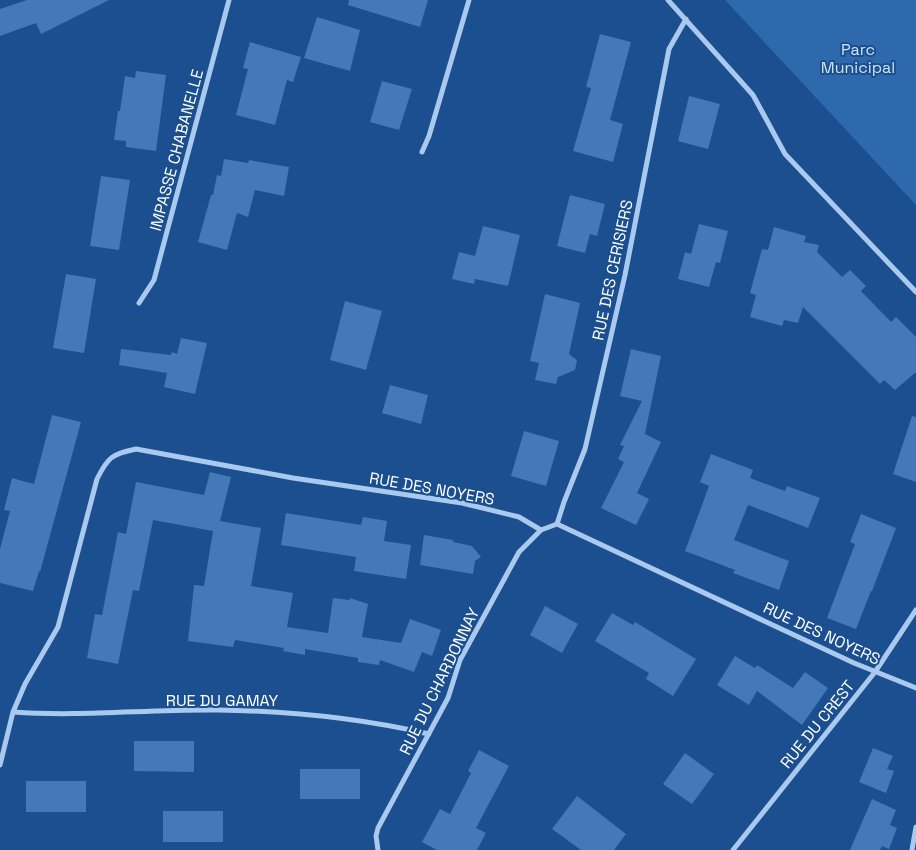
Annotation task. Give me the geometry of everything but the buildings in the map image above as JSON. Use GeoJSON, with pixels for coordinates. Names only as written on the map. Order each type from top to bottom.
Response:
{"type":"FeatureCollection","features":[{"type":"Feature","properties":{"kind":"street","name":"IMPASSE CHABANELLE"},"geometry":{"type":"LineString","coordinates":[[139,304],[154,280],[229,0]]}},
{"type":"Feature","properties":{"kind":"street"},"geometry":{"type":"LineString","coordinates":[[422,152],[429,136],[469,0]]}},
{"type":"Feature","properties":{"kind":"street"},"geometry":{"type":"LineString","coordinates":[[668,0],[754,95],[785,154],[916,292]]}},
{"type":"Feature","properties":{"kind":"street","name":"RUE DES CERISIERS"},"geometry":{"type":"LineString","coordinates":[[557,524],[588,440],[625,276],[669,49],[686,19]]}},
{"type":"Feature","properties":{"kind":"street","name":"RUE DES NOYERS"},"geometry":{"type":"LineString","coordinates":[[13,712],[24,684],[58,627],[97,479],[104,464],[117,453],[136,449],[293,478],[462,503],[519,517],[541,530]]}},
{"type":"Feature","properties":{"kind":"street"},"geometry":{"type":"LineString","coordinates":[[541,530],[557,524]]}},
{"type":"Feature","properties":{"kind":"street","name":"RUE DES NOYERS"},"geometry":{"type":"LineString","coordinates":[[557,524],[875,672],[916,688]]}},
{"type":"Feature","properties":{"kind":"street","name":"RUE DU CHARDONNAY"},"geometry":{"type":"LineString","coordinates":[[378,850],[376,836],[378,828],[448,698],[460,660],[519,552],[541,530]]}},
{"type":"Feature","properties":{"kind":"street","name":"RUE DU CREST"},"geometry":{"type":"LineString","coordinates":[[733,850],[875,672],[916,610]]}},
{"type":"Feature","properties":{"kind":"street","name":"RUE DU GAMAY"},"geometry":{"type":"LineString","coordinates":[[13,712],[82,714],[216,710],[288,713],[394,726],[429,734]]}},
{"type":"Feature","properties":{"kind":"street"},"geometry":{"type":"LineString","coordinates":[[0,765],[13,712]]}},
{"type":"Feature","properties":{"kind":"street"},"geometry":{"type":"LineString","coordinates":[[912,850],[916,827]]}},
{"type":"Feature","properties":{"kind":"green space","name":"Parc Municipal"},"geometry":{"type":"Polygon","coordinates":[[[725,0],[916,0],[916,205],[725,0]]]}}]}
